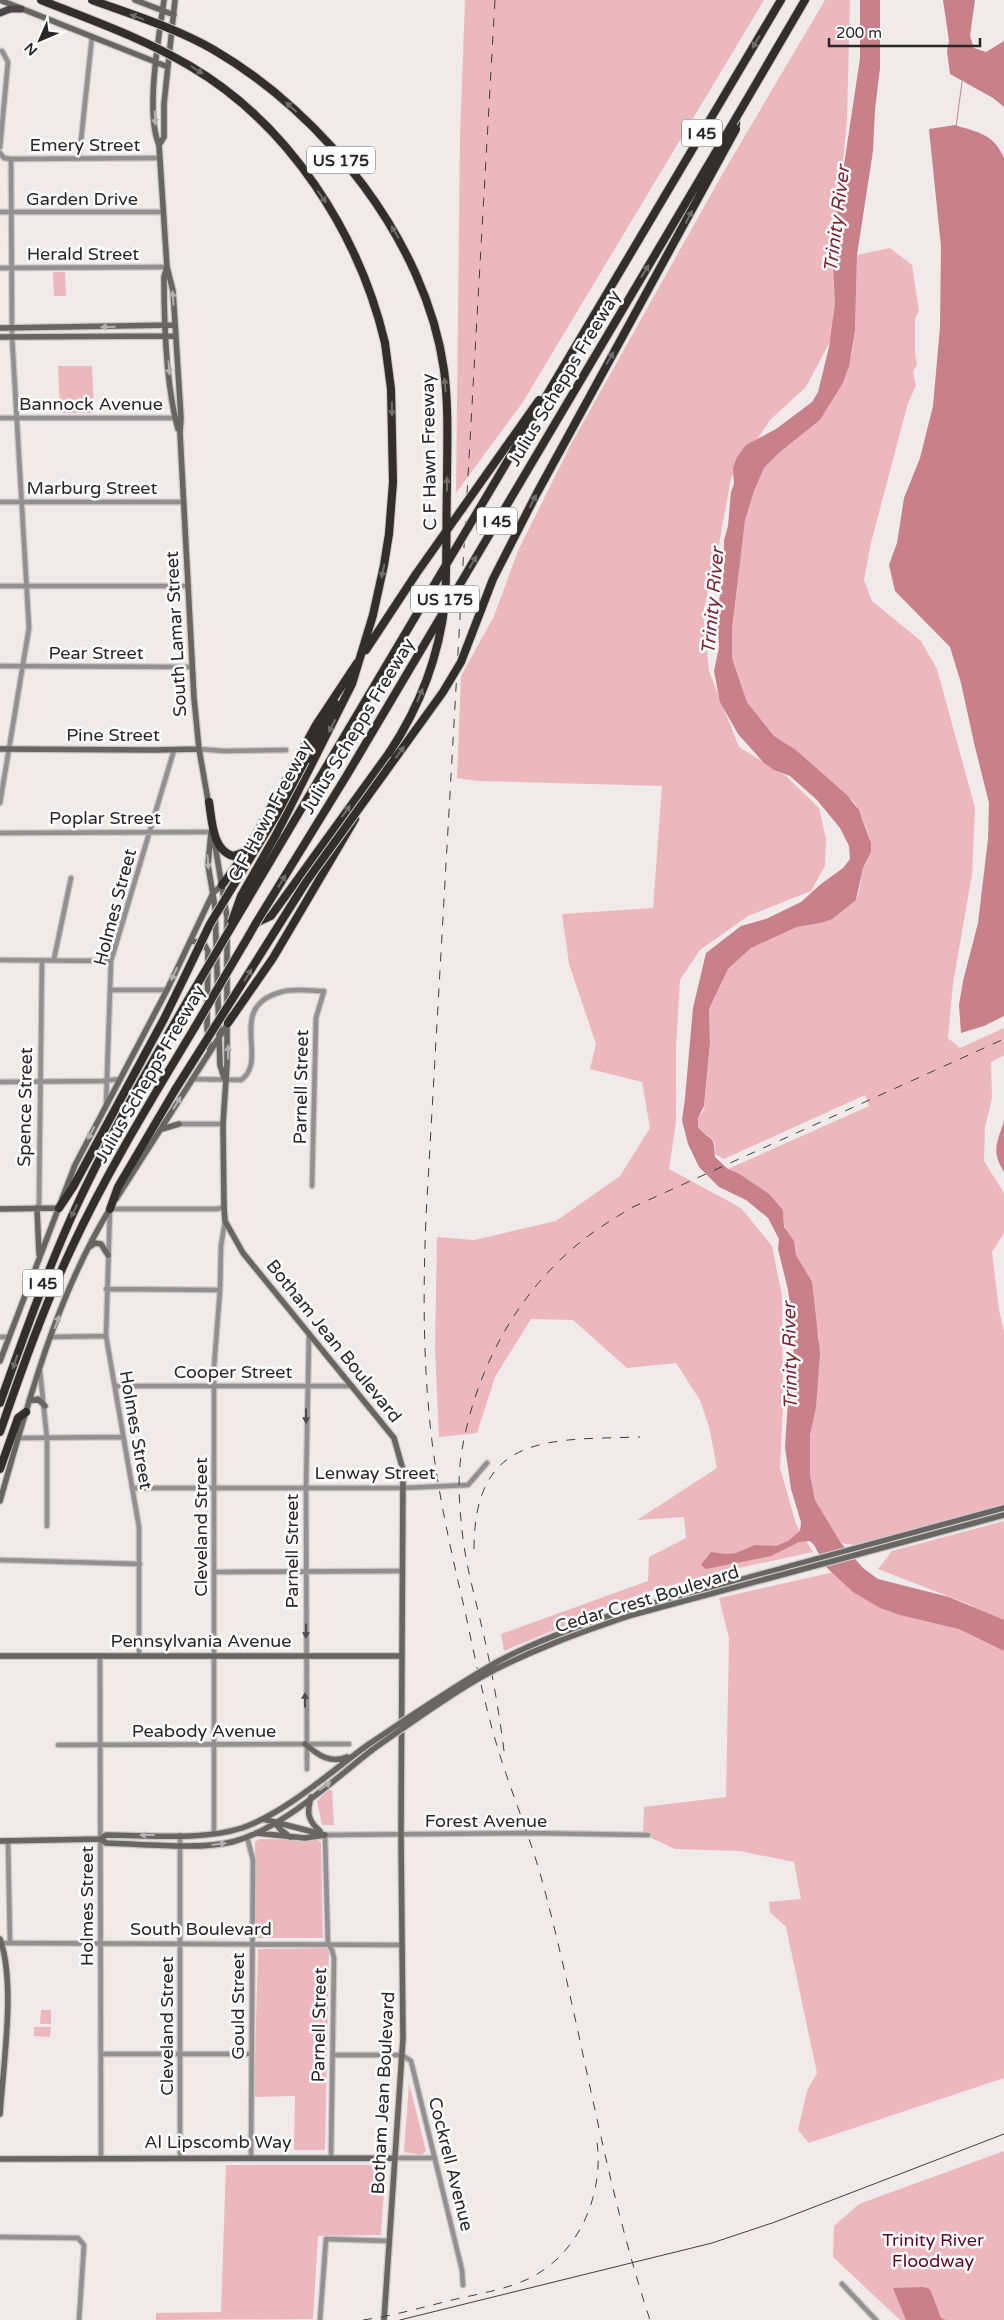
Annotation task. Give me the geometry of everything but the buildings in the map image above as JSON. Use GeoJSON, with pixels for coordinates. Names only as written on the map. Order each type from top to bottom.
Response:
{"type":"FeatureCollection","features":[{"type":"Feature","properties":{"kind":"highway","name":"C F Hawn Freeway"},"geometry":{"type":"LineString","coordinates":[[41,0],[125,34],[189,65],[233,95],[260,119],[295,159],[342,229],[367,280],[385,343],[392,389],[393,495],[384,565],[373,615],[352,684],[282,825],[241,896],[223,944]]}},
{"type":"Feature","properties":{"kind":"highway","name":"C F Hawn Freeway"},"geometry":{"type":"LineString","coordinates":[[92,0],[180,32],[213,49],[268,87],[322,138],[378,206],[408,254],[429,308],[444,370],[447,408],[446,594],[441,633],[430,672],[414,710],[389,753],[271,916],[256,923]]}},
{"type":"Feature","properties":{"kind":"highway","name":"Julius Schepps Freeway"},"geometry":{"type":"LineString","coordinates":[[0,1404],[40,1292],[72,1217],[127,1108],[188,1000],[223,944],[781,0]]}},
{"type":"Feature","properties":{"kind":"highway","name":"Julius Schepps Freeway"},"geometry":{"type":"LineString","coordinates":[[0,1432],[40,1321],[81,1228],[115,1163],[256,923],[347,775],[805,0]]}},
{"type":"Feature","properties":{"kind":"highway"},"geometry":{"type":"LineString","coordinates":[[110,1209],[118,1187],[175,1090],[293,902],[443,692],[461,662],[506,552],[570,431],[706,186],[736,128],[736,118]]}},
{"type":"Feature","properties":{"kind":"highway"},"geometry":{"type":"LineString","coordinates":[[222,885],[247,851],[298,757],[334,696],[416,574],[571,354]]}},
{"type":"Feature","properties":{"kind":"highway"},"geometry":{"type":"LineString","coordinates":[[59,1208],[73,1187],[164,1019],[210,924],[277,814],[354,668]]}},
{"type":"Feature","properties":{"kind":"highway"},"geometry":{"type":"LineString","coordinates":[[228,1024],[286,937],[371,791]]}},
{"type":"Feature","properties":{"kind":"highway"},"geometry":{"type":"LineString","coordinates":[[209,802],[216,839],[221,849],[233,856],[247,851]]}},
{"type":"Feature","properties":{"kind":"highway"},"geometry":{"type":"LineString","coordinates":[[0,1469],[18,1418],[26,1412]]}},
{"type":"Feature","properties":{"kind":"main road"},"geometry":{"type":"LineString","coordinates":[[0,0],[168,67]]}},
{"type":"Feature","properties":{"kind":"main road"},"geometry":{"type":"LineString","coordinates":[[135,0],[174,15]]}},
{"type":"Feature","properties":{"kind":"main road","name":"South Lamar Street"},"geometry":{"type":"LineString","coordinates":[[164,0],[157,62],[154,113],[156,136],[159,145],[167,267],[172,284],[178,418]]}},
{"type":"Feature","properties":{"kind":"main road","name":"South Lamar Street"},"geometry":{"type":"LineString","coordinates":[[159,145],[164,137],[168,67],[175,0]]}},
{"type":"Feature","properties":{"kind":"main road"},"geometry":{"type":"LineString","coordinates":[[0,13],[10,9],[21,9]]}},
{"type":"Feature","properties":{"kind":"main road","name":"South Lamar Street"},"geometry":{"type":"LineString","coordinates":[[167,267],[164,277],[166,326],[180,434],[192,667],[199,748],[209,802],[211,832],[208,854],[215,907],[218,1040],[220,1065],[225,1080]]}},
{"type":"Feature","properties":{"kind":"main road"},"geometry":{"type":"LineString","coordinates":[[0,328],[175,325]]}},
{"type":"Feature","properties":{"kind":"main road"},"geometry":{"type":"LineString","coordinates":[[90,337],[91,327]]}},
{"type":"Feature","properties":{"kind":"main road"},"geometry":{"type":"LineString","coordinates":[[0,337],[175,336]]}},
{"type":"Feature","properties":{"kind":"main road","name":"Pine Street"},"geometry":{"type":"LineString","coordinates":[[0,748],[174,750],[199,748]]}},
{"type":"Feature","properties":{"kind":"main road","name":"South Lamar Street"},"geometry":{"type":"LineString","coordinates":[[211,832],[217,851],[227,917],[228,1024]]}},
{"type":"Feature","properties":{"kind":"main road","name":"Julius Schepps Freeway"},"geometry":{"type":"LineString","coordinates":[[0,1360],[75,1165],[167,990],[204,910],[213,893],[222,885]]}},
{"type":"Feature","properties":{"kind":"main road"},"geometry":{"type":"LineString","coordinates":[[204,910],[210,906],[215,907],[227,917]]}},
{"type":"Feature","properties":{"kind":"main road"},"geometry":{"type":"LineString","coordinates":[[190,941],[203,942],[208,951],[207,1028],[210,1052]]}},
{"type":"Feature","properties":{"kind":"main road","name":"Julius Schepps Freeway"},"geometry":{"type":"LineString","coordinates":[[0,1500],[39,1366],[77,1273],[110,1209],[228,1024]]}},
{"type":"Feature","properties":{"kind":"main road","name":"Botham Jean Boulevard"},"geometry":{"type":"LineString","coordinates":[[228,1024],[223,1124],[225,1221],[243,1253],[394,1438],[403,1470],[402,2056],[384,2320]]}},
{"type":"Feature","properties":{"kind":"main road"},"geometry":{"type":"LineString","coordinates":[[169,1117],[172,1121],[179,1124]]}},
{"type":"Feature","properties":{"kind":"main road"},"geometry":{"type":"LineString","coordinates":[[160,1130],[179,1124]]}},
{"type":"Feature","properties":{"kind":"main road","name":"Spence Street"},"geometry":{"type":"LineString","coordinates":[[37,1208],[40,1254]]}},
{"type":"Feature","properties":{"kind":"main road"},"geometry":{"type":"LineString","coordinates":[[0,1209],[59,1208]]}},
{"type":"Feature","properties":{"kind":"main road"},"geometry":{"type":"LineString","coordinates":[[91,1246],[98,1243],[101,1244],[105,1247],[108,1256]]}},
{"type":"Feature","properties":{"kind":"main road"},"geometry":{"type":"LineString","coordinates":[[29,1401],[38,1398],[44,1406]]}},
{"type":"Feature","properties":{"kind":"main road","name":"Cedar Crest Boulevard"},"geometry":{"type":"LineString","coordinates":[[1004,1508],[640,1607],[583,1625],[498,1662],[434,1700],[368,1744],[280,1809],[241,1828],[214,1834],[180,1836],[106,1835],[101,1839],[106,1843],[212,1845],[247,1837],[275,1823],[372,1750],[444,1700],[482,1677],[524,1656],[578,1633],[632,1615],[1004,1515]]}},
{"type":"Feature","properties":{"kind":"main road","name":"Pennsylvania Avenue"},"geometry":{"type":"LineString","coordinates":[[0,1656],[402,1656]]}},
{"type":"Feature","properties":{"kind":"main road"},"geometry":{"type":"LineString","coordinates":[[305,1744],[317,1754],[331,1760],[343,1759],[354,1755]]}},
{"type":"Feature","properties":{"kind":"main road"},"geometry":{"type":"LineString","coordinates":[[311,1797],[308,1808],[310,1820],[325,1835]]}},
{"type":"Feature","properties":{"kind":"main road"},"geometry":{"type":"LineString","coordinates":[[275,1823],[280,1809]]}},
{"type":"Feature","properties":{"kind":"main road"},"geometry":{"type":"LineString","coordinates":[[264,1818],[275,1823],[325,1835]]}},
{"type":"Feature","properties":{"kind":"main road"},"geometry":{"type":"LineString","coordinates":[[275,1823],[291,1837]]}},
{"type":"Feature","properties":{"kind":"main road"},"geometry":{"type":"LineString","coordinates":[[256,1833],[305,1838],[325,1835]]}},
{"type":"Feature","properties":{"kind":"main road"},"geometry":{"type":"LineString","coordinates":[[0,1841],[101,1839]]}},
{"type":"Feature","properties":{"kind":"main road"},"geometry":{"type":"LineString","coordinates":[[0,1941],[7,1978],[6,2036],[0,2114]]}},
{"type":"Feature","properties":{"kind":"main road","name":"Al Lipscomb Way"},"geometry":{"type":"LineString","coordinates":[[0,2159],[101,2157],[395,2158]]}},
{"type":"Feature","properties":{"kind":"street"},"geometry":{"type":"LineString","coordinates":[[79,159],[92,37]]}},
{"type":"Feature","properties":{"kind":"street"},"geometry":{"type":"LineString","coordinates":[[0,147],[8,62],[2,51]]}},
{"type":"Feature","properties":{"kind":"street"},"geometry":{"type":"LineString","coordinates":[[0,76],[6,77]]}},
{"type":"Feature","properties":{"kind":"street"},"geometry":{"type":"LineString","coordinates":[[0,153],[4,158],[11,159],[12,337],[20,502],[29,628],[0,803]]}},
{"type":"Feature","properties":{"kind":"street","name":"Emery Street"},"geometry":{"type":"LineString","coordinates":[[11,159],[160,158]]}},
{"type":"Feature","properties":{"kind":"street","name":"Garden Drive"},"geometry":{"type":"LineString","coordinates":[[0,212],[163,212]]}},
{"type":"Feature","properties":{"kind":"street","name":"Herald Street"},"geometry":{"type":"LineString","coordinates":[[0,268],[167,267]]}},
{"type":"Feature","properties":{"kind":"street","name":"Bannock Avenue"},"geometry":{"type":"LineString","coordinates":[[0,418],[178,418]]}},
{"type":"Feature","properties":{"kind":"street","name":"Marburg Street"},"geometry":{"type":"LineString","coordinates":[[0,502],[184,502]]}},
{"type":"Feature","properties":{"kind":"street"},"geometry":{"type":"LineString","coordinates":[[0,586],[189,586]]}},
{"type":"Feature","properties":{"kind":"street","name":"Pear Street"},"geometry":{"type":"LineString","coordinates":[[0,666],[192,667]]}},
{"type":"Feature","properties":{"kind":"street","name":"Pine Street"},"geometry":{"type":"LineString","coordinates":[[199,748],[224,751],[286,750]]}},
{"type":"Feature","properties":{"kind":"street","name":"Holmes Street"},"geometry":{"type":"LineString","coordinates":[[106,1106],[111,961],[174,750]]}},
{"type":"Feature","properties":{"kind":"street","name":"Poplar Street"},"geometry":{"type":"LineString","coordinates":[[0,833],[211,832]]}},
{"type":"Feature","properties":{"kind":"street"},"geometry":{"type":"LineString","coordinates":[[54,959],[71,878]]}},
{"type":"Feature","properties":{"kind":"street"},"geometry":{"type":"LineString","coordinates":[[0,960],[111,961]]}},
{"type":"Feature","properties":{"kind":"street","name":"Spence Street"},"geometry":{"type":"LineString","coordinates":[[37,1208],[39,1204],[42,960]]}},
{"type":"Feature","properties":{"kind":"street"},"geometry":{"type":"LineString","coordinates":[[110,990],[167,990]]}},
{"type":"Feature","properties":{"kind":"street","name":"Parnell Street"},"geometry":{"type":"LineString","coordinates":[[225,1080],[241,1080],[249,1073],[251,1065],[250,1024],[252,1014],[264,1000],[283,991],[324,991],[316,1018],[312,1186]]}},
{"type":"Feature","properties":{"kind":"street"},"geometry":{"type":"LineString","coordinates":[[0,1082],[121,1079]]}},
{"type":"Feature","properties":{"kind":"street"},"geometry":{"type":"LineString","coordinates":[[192,1079],[225,1080]]}},
{"type":"Feature","properties":{"kind":"street"},"geometry":{"type":"LineString","coordinates":[[179,1124],[223,1124]]}},
{"type":"Feature","properties":{"kind":"street"},"geometry":{"type":"LineString","coordinates":[[110,1209],[217,1209],[224,1207]]}},
{"type":"Feature","properties":{"kind":"street","name":"Holmes Street"},"geometry":{"type":"LineString","coordinates":[[110,1209],[106,1336],[139,1527],[139,1656]]}},
{"type":"Feature","properties":{"kind":"street","name":"Cleveland Street"},"geometry":{"type":"LineString","coordinates":[[214,1834],[216,1326],[220,1290],[221,1246],[225,1221]]}},
{"type":"Feature","properties":{"kind":"street"},"geometry":{"type":"LineString","coordinates":[[106,1289],[220,1290]]}},
{"type":"Feature","properties":{"kind":"street","name":"Parnell Street"},"geometry":{"type":"LineString","coordinates":[[306,1769],[306,1487],[309,1333]]}},
{"type":"Feature","properties":{"kind":"street"},"geometry":{"type":"LineString","coordinates":[[51,1337],[106,1336]]}},
{"type":"Feature","properties":{"kind":"street"},"geometry":{"type":"LineString","coordinates":[[0,1338],[9,1337]]}},
{"type":"Feature","properties":{"kind":"street"},"geometry":{"type":"LineString","coordinates":[[39,1366],[47,1439],[47,1526]]}},
{"type":"Feature","properties":{"kind":"street","name":"Cooper Street"},"geometry":{"type":"LineString","coordinates":[[115,1386],[352,1386]]}},
{"type":"Feature","properties":{"kind":"street"},"geometry":{"type":"LineString","coordinates":[[18,1438],[123,1437]]}},
{"type":"Feature","properties":{"kind":"street","name":"Lenway Street"},"geometry":{"type":"LineString","coordinates":[[132,1488],[403,1488],[468,1485],[487,1464]]}},
{"type":"Feature","properties":{"kind":"street"},"geometry":{"type":"LineString","coordinates":[[0,1560],[140,1564]]}},
{"type":"Feature","properties":{"kind":"street"},"geometry":{"type":"LineString","coordinates":[[215,1572],[402,1571]]}},
{"type":"Feature","properties":{"kind":"street","name":"Holmes Street"},"geometry":{"type":"LineString","coordinates":[[100,1656],[101,2157]]}},
{"type":"Feature","properties":{"kind":"street","name":"Peabody Avenue"},"geometry":{"type":"LineString","coordinates":[[58,1745],[349,1744]]}},
{"type":"Feature","properties":{"kind":"street","name":"Forest Avenue"},"geometry":{"type":"LineString","coordinates":[[325,1835],[526,1833],[648,1835]]}},
{"type":"Feature","properties":{"kind":"street","name":"Parnell Street"},"geometry":{"type":"LineString","coordinates":[[325,1835],[328,1944],[334,1958],[331,2158]]}},
{"type":"Feature","properties":{"kind":"street","name":"Cleveland Street"},"geometry":{"type":"LineString","coordinates":[[180,1836],[180,2158]]}},
{"type":"Feature","properties":{"kind":"street","name":"Gould Street"},"geometry":{"type":"LineString","coordinates":[[247,1837],[252,1854],[251,2158]]}},
{"type":"Feature","properties":{"kind":"street"},"geometry":{"type":"LineString","coordinates":[[8,1840],[10,1943]]}},
{"type":"Feature","properties":{"kind":"street","name":"South Boulevard"},"geometry":{"type":"LineString","coordinates":[[0,1941],[10,1943],[402,1945]]}},
{"type":"Feature","properties":{"kind":"street"},"geometry":{"type":"LineString","coordinates":[[101,2054],[252,2054]]}},
{"type":"Feature","properties":{"kind":"street"},"geometry":{"type":"LineString","coordinates":[[332,2055],[402,2056]]}},
{"type":"Feature","properties":{"kind":"street","name":"Cockrell Avenue"},"geometry":{"type":"LineString","coordinates":[[402,2056],[411,2061],[462,2270],[463,2285]]}},
{"type":"Feature","properties":{"kind":"street","name":"Al Lipscomb Way"},"geometry":{"type":"LineString","coordinates":[[395,2158],[435,2158]]}},
{"type":"Feature","properties":{"kind":"street"},"geometry":{"type":"LineString","coordinates":[[0,2237],[78,2238],[82,2240],[84,2245],[79,2320]]}},
{"type":"Feature","properties":{"kind":"street"},"geometry":{"type":"LineString","coordinates":[[320,2320],[326,2239],[390,2241]]}},
{"type":"Feature","properties":{"kind":"street"},"geometry":{"type":"LineString","coordinates":[[842,2284],[876,2320]]}},
{"type":"Feature","properties":{"kind":"green space"},"geometry":{"type":"Polygon","coordinates":[[[465,0],[764,0],[523,402],[456,493],[460,137],[465,0]]]}},
{"type":"Feature","properties":{"kind":"green space"},"geometry":{"type":"Polygon","coordinates":[[[825,0],[850,0],[847,120],[833,262],[843,292],[835,332],[806,387],[770,420],[731,478],[720,539],[703,613],[709,671],[739,747],[786,776],[819,808],[826,839],[825,866],[811,891],[748,916],[700,950],[680,980],[676,1047],[676,1122],[669,1169],[741,1208],[772,1246],[782,1296],[783,1404],[780,1468],[796,1524],[813,1552],[720,1572],[643,1593],[504,1651],[501,1634],[648,1581],[649,1557],[686,1538],[684,1517],[637,1520],[717,1468],[709,1427],[700,1400],[676,1363],[627,1368],[573,1320],[531,1319],[495,1377],[477,1433],[439,1437],[435,1348],[437,1237],[474,1240],[556,1221],[620,1176],[650,1128],[642,1082],[590,1069],[596,1044],[569,964],[562,914],[653,908],[662,786],[478,781],[457,778],[461,676],[494,616],[518,551],[570,446],[723,173],[825,0]]]}},
{"type":"Feature","properties":{"kind":"green space"},"geometry":{"type":"Polygon","coordinates":[[[890,248],[912,265],[919,311],[915,319],[915,353],[917,364],[913,372],[916,386],[908,403],[871,543],[864,580],[872,601],[921,641],[937,669],[975,808],[972,875],[953,983],[948,1038],[960,1048],[1004,1028],[1004,1055],[991,1062],[992,1098],[985,1127],[984,1161],[1004,1193],[1004,1233],[992,1252],[999,1310],[1004,1332],[1004,1504],[854,1545],[841,1543],[815,1500],[810,1475],[810,1435],[816,1408],[819,1336],[794,1244],[786,1231],[784,1216],[738,1173],[728,1169],[869,1106],[865,1095],[724,1159],[715,1154],[715,1143],[698,1127],[698,1118],[704,1110],[710,1043],[709,1009],[728,969],[751,948],[797,927],[821,923],[856,900],[863,869],[870,856],[871,846],[868,833],[854,802],[796,750],[774,736],[747,702],[732,658],[732,629],[745,521],[754,491],[764,468],[780,452],[820,420],[843,383],[852,352],[855,331],[857,255],[890,248]]]}},
{"type":"Feature","properties":{"kind":"green space"},"geometry":{"type":"Polygon","coordinates":[[[53,272],[65,272],[66,296],[54,296],[53,272]]]}},
{"type":"Feature","properties":{"kind":"green space"},"geometry":{"type":"Polygon","coordinates":[[[58,366],[92,366],[94,413],[60,413],[58,366]]]}},
{"type":"Feature","properties":{"kind":"green space"},"geometry":{"type":"Polygon","coordinates":[[[1004,1521],[1004,1623],[968,1604],[878,1569],[892,1551],[1004,1521]]]}},
{"type":"Feature","properties":{"kind":"green space"},"geometry":{"type":"Polygon","coordinates":[[[834,1572],[1004,1643],[1004,2078],[809,2143],[798,2130],[807,2091],[817,2073],[786,1927],[770,1912],[769,1902],[801,1899],[794,1862],[740,1851],[675,1849],[643,1834],[644,1807],[726,1797],[729,1638],[719,1598],[834,1572]]]}},
{"type":"Feature","properties":{"kind":"green space"},"geometry":{"type":"Polygon","coordinates":[[[328,1790],[332,1790],[334,1825],[322,1825],[317,1801],[328,1790]]]}},
{"type":"Feature","properties":{"kind":"green space"},"geometry":{"type":"Polygon","coordinates":[[[259,1839],[318,1840],[321,1843],[323,1938],[256,1938],[255,1842],[259,1839]]]}},
{"type":"Feature","properties":{"kind":"green space"},"geometry":{"type":"Polygon","coordinates":[[[329,1948],[325,2150],[294,2150],[295,2096],[254,2097],[258,1949],[329,1948]]]}},
{"type":"Feature","properties":{"kind":"green space"},"geometry":{"type":"Polygon","coordinates":[[[41,2010],[51,2010],[51,2024],[40,2024],[41,2010]]]}},
{"type":"Feature","properties":{"kind":"green space"},"geometry":{"type":"Polygon","coordinates":[[[34,2027],[51,2027],[50,2037],[34,2036],[34,2027]]]}},
{"type":"Feature","properties":{"kind":"green space"},"geometry":{"type":"Polygon","coordinates":[[[409,2083],[426,2151],[421,2155],[404,2152],[409,2083]]]}},
{"type":"Feature","properties":{"kind":"green space","name":"Trinity River Floodway"},"geometry":{"type":"Polygon","coordinates":[[[1004,2151],[1004,2320],[900,2320],[833,2257],[834,2226],[859,2204],[1004,2151]]]}},
{"type":"Feature","properties":{"kind":"green space"},"geometry":{"type":"Polygon","coordinates":[[[226,2165],[386,2165],[381,2235],[318,2236],[313,2319],[156,2320],[156,2313],[221,2312],[226,2165]]]}},
{"type":"Feature","properties":{"kind":"shaded area"},"geometry":{"type":"Polygon","coordinates":[[[860,0],[880,0],[880,68],[873,151],[857,255],[855,331],[849,366],[843,383],[820,420],[780,452],[764,468],[754,491],[745,521],[732,629],[732,658],[747,702],[774,736],[796,750],[847,795],[859,810],[871,843],[871,852],[863,868],[856,900],[832,919],[797,927],[751,948],[728,969],[709,1009],[710,1043],[704,1106],[698,1118],[698,1127],[713,1141],[715,1157],[728,1169],[738,1173],[769,1194],[783,1210],[784,1227],[794,1241],[796,1255],[812,1282],[820,1353],[816,1408],[810,1435],[810,1475],[815,1500],[841,1543],[863,1568],[878,1579],[949,1597],[1004,1620],[1004,1651],[959,1629],[900,1615],[880,1608],[853,1592],[826,1567],[810,1541],[799,1542],[771,1556],[706,1569],[701,1565],[711,1552],[736,1553],[755,1545],[776,1546],[788,1541],[800,1531],[801,1522],[791,1489],[785,1447],[789,1385],[795,1339],[788,1290],[778,1249],[779,1239],[768,1218],[746,1200],[719,1187],[699,1167],[688,1144],[682,1120],[693,1008],[706,953],[741,926],[766,919],[801,902],[843,868],[850,859],[849,846],[840,828],[817,800],[790,776],[774,770],[764,763],[738,734],[720,702],[714,671],[719,647],[717,614],[724,569],[724,540],[728,526],[731,492],[734,484],[733,468],[737,457],[746,445],[776,429],[812,402],[818,392],[829,347],[835,304],[833,262],[838,205],[860,58],[860,0]]]}},
{"type":"Feature","properties":{"kind":"shaded area"},"geometry":{"type":"Polygon","coordinates":[[[943,0],[975,0],[970,36],[974,48],[986,52],[1004,41],[1004,107],[993,98],[950,74],[947,51],[949,41],[943,0]]]}},
{"type":"Feature","properties":{"kind":"shaded area"},"geometry":{"type":"Polygon","coordinates":[[[955,125],[978,132],[990,139],[995,143],[1004,158],[1004,1016],[984,1026],[961,1033],[959,1005],[963,981],[978,923],[988,839],[989,803],[961,683],[950,647],[895,591],[889,565],[897,543],[904,498],[920,458],[933,406],[940,327],[941,247],[929,129],[955,125]]]}},
{"type":"Feature","properties":{"kind":"shaded area"},"geometry":{"type":"Polygon","coordinates":[[[1004,1121],[1004,1172],[1000,1165],[996,1147],[1004,1121]]]}},
{"type":"Feature","properties":{"kind":"shaded area"},"geometry":{"type":"Polygon","coordinates":[[[923,2287],[930,2289],[941,2318],[946,2320],[906,2320],[893,2288],[923,2287]]]}},
{"type":"Feature","properties":{"kind":"waterway"},"geometry":{"type":"LineString","coordinates":[[956,127],[962,82]]}},
{"type":"Feature","properties":{"kind":"tram line"},"geometry":{"type":"LineString","coordinates":[[400,2320],[712,2243],[775,2222],[1004,2134]]}},
{"type":"Feature","properties":{"kind":"railway"},"geometry":{"type":"LineString","coordinates":[[495,0],[426,1217],[424,1271],[426,1379],[431,1433],[441,1500],[483,1691],[501,1757],[543,1884],[570,1993],[619,2212],[650,2320]]}},
{"type":"Feature","properties":{"kind":"railway"},"geometry":{"type":"LineString","coordinates":[[504,1751],[498,1706],[463,1539],[459,1477],[461,1456],[475,1398],[485,1370],[513,1317],[530,1293],[571,1250],[601,1227],[633,1207],[1004,1039]]}},
{"type":"Feature","properties":{"kind":"railway"},"geometry":{"type":"LineString","coordinates":[[474,1549],[477,1511],[487,1483],[503,1463],[523,1450],[548,1443],[576,1439],[640,1437]]}},
{"type":"Feature","properties":{"kind":"railway"},"geometry":{"type":"LineString","coordinates":[[363,2320],[502,2288],[532,2277],[549,2266],[576,2237],[592,2201],[597,2181],[597,2142]]}},
{"type":"Feature","properties":{"kind":"water label","name":"Trinity River"},"geometry":{"type":"Point","coordinates":[836,219]}},
{"type":"Feature","properties":{"kind":"water label","name":"Trinity River"},"geometry":{"type":"Point","coordinates":[712,601]}},
{"type":"Feature","properties":{"kind":"water label","name":"Trinity River"},"geometry":{"type":"Point","coordinates":[789,1356]}}]}
